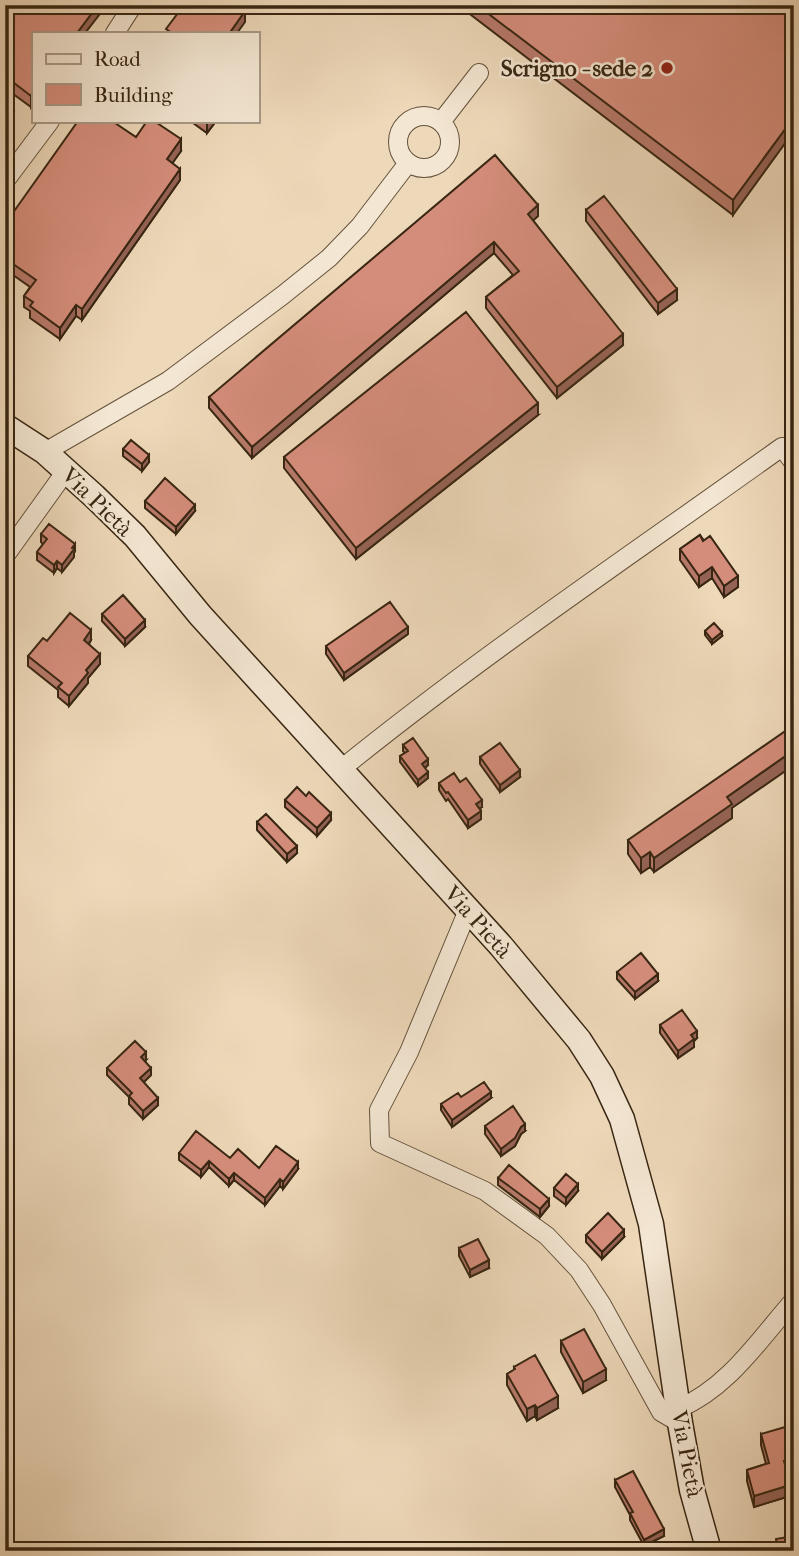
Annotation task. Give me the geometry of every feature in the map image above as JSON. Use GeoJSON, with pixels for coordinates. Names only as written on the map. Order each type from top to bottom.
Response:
{"type":"FeatureCollection","features":[{"type":"Feature","properties":{"kind":"street"},"geometry":{"type":"LineString","coordinates":[[116,32],[133,5]]}},
{"type":"Feature","properties":{"kind":"street"},"geometry":{"type":"LineString","coordinates":[[441,122],[479,73]]}},
{"type":"Feature","properties":{"kind":"street"},"geometry":{"type":"LineString","coordinates":[[417,117],[434,118],[441,122],[449,137],[450,146],[444,159],[438,164],[423,168],[408,163],[402,157],[398,141],[404,126],[417,117]]}},
{"type":"Feature","properties":{"kind":"street"},"geometry":{"type":"LineString","coordinates":[[5,181],[49,122]]}},
{"type":"Feature","properties":{"kind":"street"},"geometry":{"type":"LineString","coordinates":[[45,452],[169,381],[274,303],[329,258],[360,226],[408,163]]}},
{"type":"Feature","properties":{"kind":"street","name":"Via Pietà"},"geometry":{"type":"LineString","coordinates":[[5,426],[45,452],[135,537],[200,615],[468,910],[579,1040],[602,1076],[622,1119],[651,1224],[692,1490],[709,1551]]}},
{"type":"Feature","properties":{"kind":"street"},"geometry":{"type":"LineString","coordinates":[[341,770],[385,733],[566,600],[782,447],[794,463]]}},
{"type":"Feature","properties":{"kind":"street"},"geometry":{"type":"LineString","coordinates":[[5,556],[66,471]]}},
{"type":"Feature","properties":{"kind":"street"},"geometry":{"type":"LineString","coordinates":[[468,910],[409,1052],[379,1110],[380,1143],[485,1191],[547,1236],[579,1270],[602,1305],[661,1412],[679,1416],[720,1384],[794,1300]]}},
{"type":"Feature","properties":{"kind":"building"},"geometry":{"type":"Polygon","coordinates":[[[5,5],[98,5],[78,32],[32,32],[31,96],[5,76],[5,5]]]}},
{"type":"Feature","properties":{"kind":"building"},"geometry":{"type":"Polygon","coordinates":[[[184,5],[237,5],[245,11],[232,32],[170,32],[166,29],[184,5]]]}},
{"type":"Feature","properties":{"kind":"building","name":"Scrigno - sede 2"},"geometry":{"type":"Polygon","coordinates":[[[477,5],[794,5],[794,117],[733,200],[477,5]]]}},
{"type":"Feature","properties":{"kind":"building"},"geometry":{"type":"Polygon","coordinates":[[[5,105],[14,112],[5,123],[5,105]]]}},
{"type":"Feature","properties":{"kind":"building"},"geometry":{"type":"Polygon","coordinates":[[[77,122],[114,122],[136,137],[146,122],[156,122],[181,139],[167,159],[180,169],[82,309],[76,305],[60,328],[30,306],[33,302],[24,296],[36,280],[6,259],[10,252],[5,249],[5,224],[77,122]]]}},
{"type":"Feature","properties":{"kind":"building"},"geometry":{"type":"Polygon","coordinates":[[[495,155],[538,205],[528,214],[623,334],[557,387],[486,297],[519,271],[494,242],[252,447],[209,397],[495,155]]]}},
{"type":"Feature","properties":{"kind":"building"},"geometry":{"type":"Polygon","coordinates":[[[604,196],[677,289],[658,303],[586,210],[604,196]]]}},
{"type":"Feature","properties":{"kind":"building"},"geometry":{"type":"Polygon","coordinates":[[[466,312],[538,403],[356,548],[284,457],[466,312]]]}},
{"type":"Feature","properties":{"kind":"building"},"geometry":{"type":"Polygon","coordinates":[[[131,440],[149,455],[142,464],[123,449],[131,440]]]}},
{"type":"Feature","properties":{"kind":"building"},"geometry":{"type":"Polygon","coordinates":[[[165,478],[195,505],[176,527],[145,501],[165,478]]]}},
{"type":"Feature","properties":{"kind":"building"},"geometry":{"type":"Polygon","coordinates":[[[49,524],[75,544],[62,565],[57,561],[54,565],[37,552],[47,539],[41,534],[49,524]]]}},
{"type":"Feature","properties":{"kind":"building"},"geometry":{"type":"Polygon","coordinates":[[[700,535],[703,541],[710,536],[738,576],[724,586],[712,567],[699,576],[680,549],[700,535]]]}},
{"type":"Feature","properties":{"kind":"building"},"geometry":{"type":"Polygon","coordinates":[[[123,595],[145,620],[125,639],[102,614],[123,595]]]}},
{"type":"Feature","properties":{"kind":"building"},"geometry":{"type":"Polygon","coordinates":[[[390,602],[408,627],[344,673],[326,646],[390,602]]]}},
{"type":"Feature","properties":{"kind":"building"},"geometry":{"type":"Polygon","coordinates":[[[5,608],[13,614],[5,625],[5,608]]]}},
{"type":"Feature","properties":{"kind":"building"},"geometry":{"type":"Polygon","coordinates":[[[70,613],[91,630],[84,640],[100,654],[69,696],[58,687],[62,683],[28,656],[43,638],[47,641],[70,613]]]}},
{"type":"Feature","properties":{"kind":"building"},"geometry":{"type":"Polygon","coordinates":[[[714,623],[722,632],[712,640],[705,631],[714,623]]]}},
{"type":"Feature","properties":{"kind":"building"},"geometry":{"type":"Polygon","coordinates":[[[794,725],[794,750],[727,797],[732,804],[654,858],[650,852],[641,858],[628,840],[794,725]]]}},
{"type":"Feature","properties":{"kind":"building"},"geometry":{"type":"Polygon","coordinates":[[[413,738],[428,759],[422,764],[428,772],[418,780],[400,756],[408,751],[403,745],[413,738]]]}},
{"type":"Feature","properties":{"kind":"building"},"geometry":{"type":"Polygon","coordinates":[[[500,743],[520,770],[500,785],[480,757],[500,743]]]}},
{"type":"Feature","properties":{"kind":"building"},"geometry":{"type":"Polygon","coordinates":[[[454,773],[460,782],[466,778],[482,800],[476,804],[481,811],[468,820],[439,783],[454,773]]]}},
{"type":"Feature","properties":{"kind":"building"},"geometry":{"type":"Polygon","coordinates":[[[297,787],[306,796],[309,792],[331,813],[317,828],[285,800],[297,787]]]}},
{"type":"Feature","properties":{"kind":"building"},"geometry":{"type":"Polygon","coordinates":[[[266,814],[297,846],[287,854],[257,822],[266,814]]]}},
{"type":"Feature","properties":{"kind":"building"},"geometry":{"type":"Polygon","coordinates":[[[641,953],[658,974],[635,992],[617,972],[641,953]]]}},
{"type":"Feature","properties":{"kind":"building"},"geometry":{"type":"Polygon","coordinates":[[[682,1010],[697,1031],[691,1035],[694,1039],[678,1051],[660,1025],[682,1010]]]}},
{"type":"Feature","properties":{"kind":"building"},"geometry":{"type":"Polygon","coordinates":[[[135,1041],[146,1052],[141,1057],[151,1068],[140,1078],[158,1098],[143,1111],[129,1096],[132,1093],[107,1068],[135,1041]]]}},
{"type":"Feature","properties":{"kind":"building"},"geometry":{"type":"Polygon","coordinates":[[[484,1082],[491,1092],[452,1120],[441,1104],[458,1093],[461,1097],[484,1082]]]}},
{"type":"Feature","properties":{"kind":"building"},"geometry":{"type":"Polygon","coordinates":[[[513,1106],[525,1124],[515,1138],[501,1149],[485,1126],[513,1106]]]}},
{"type":"Feature","properties":{"kind":"building"},"geometry":{"type":"Polygon","coordinates":[[[196,1131],[230,1158],[238,1149],[259,1168],[276,1146],[298,1162],[283,1182],[280,1179],[265,1198],[234,1173],[229,1179],[209,1161],[201,1170],[179,1153],[196,1131]]]}},
{"type":"Feature","properties":{"kind":"building"},"geometry":{"type":"Polygon","coordinates":[[[509,1165],[549,1199],[540,1209],[498,1178],[509,1165]]]}},
{"type":"Feature","properties":{"kind":"building"},"geometry":{"type":"Polygon","coordinates":[[[566,1174],[578,1184],[566,1198],[554,1188],[566,1174]]]}},
{"type":"Feature","properties":{"kind":"building"},"geometry":{"type":"Polygon","coordinates":[[[608,1213],[624,1230],[602,1252],[586,1235],[608,1213]]]}},
{"type":"Feature","properties":{"kind":"building"},"geometry":{"type":"Polygon","coordinates":[[[478,1239],[489,1260],[470,1270],[459,1248],[478,1239]]]}},
{"type":"Feature","properties":{"kind":"building"},"geometry":{"type":"Polygon","coordinates":[[[584,1329],[606,1369],[583,1382],[561,1341],[584,1329]]]}},
{"type":"Feature","properties":{"kind":"building"},"geometry":{"type":"Polygon","coordinates":[[[535,1355],[558,1396],[537,1408],[535,1405],[527,1409],[507,1374],[535,1355]]]}},
{"type":"Feature","properties":{"kind":"building"},"geometry":{"type":"Polygon","coordinates":[[[785,1427],[793,1458],[784,1461],[790,1485],[754,1496],[747,1470],[769,1463],[761,1434],[785,1427]]]}},
{"type":"Feature","properties":{"kind":"building"},"geometry":{"type":"Polygon","coordinates":[[[633,1471],[664,1529],[644,1540],[630,1513],[633,1512],[615,1480],[633,1471]]]}},
{"type":"Feature","properties":{"kind":"building"},"geometry":{"type":"Polygon","coordinates":[[[794,1536],[794,1551],[778,1551],[776,1539],[794,1536]]]}},
{"type":"Feature","properties":{"kind":"building"},"geometry":{"type":"Polygon","coordinates":[[[753,1543],[756,1551],[736,1551],[736,1550],[753,1543]]]}},
{"type":"Feature","properties":{"kind":"place","name":"Scrigno - sede 2"},"geometry":{"type":"Point","coordinates":[667,68]}}]}
